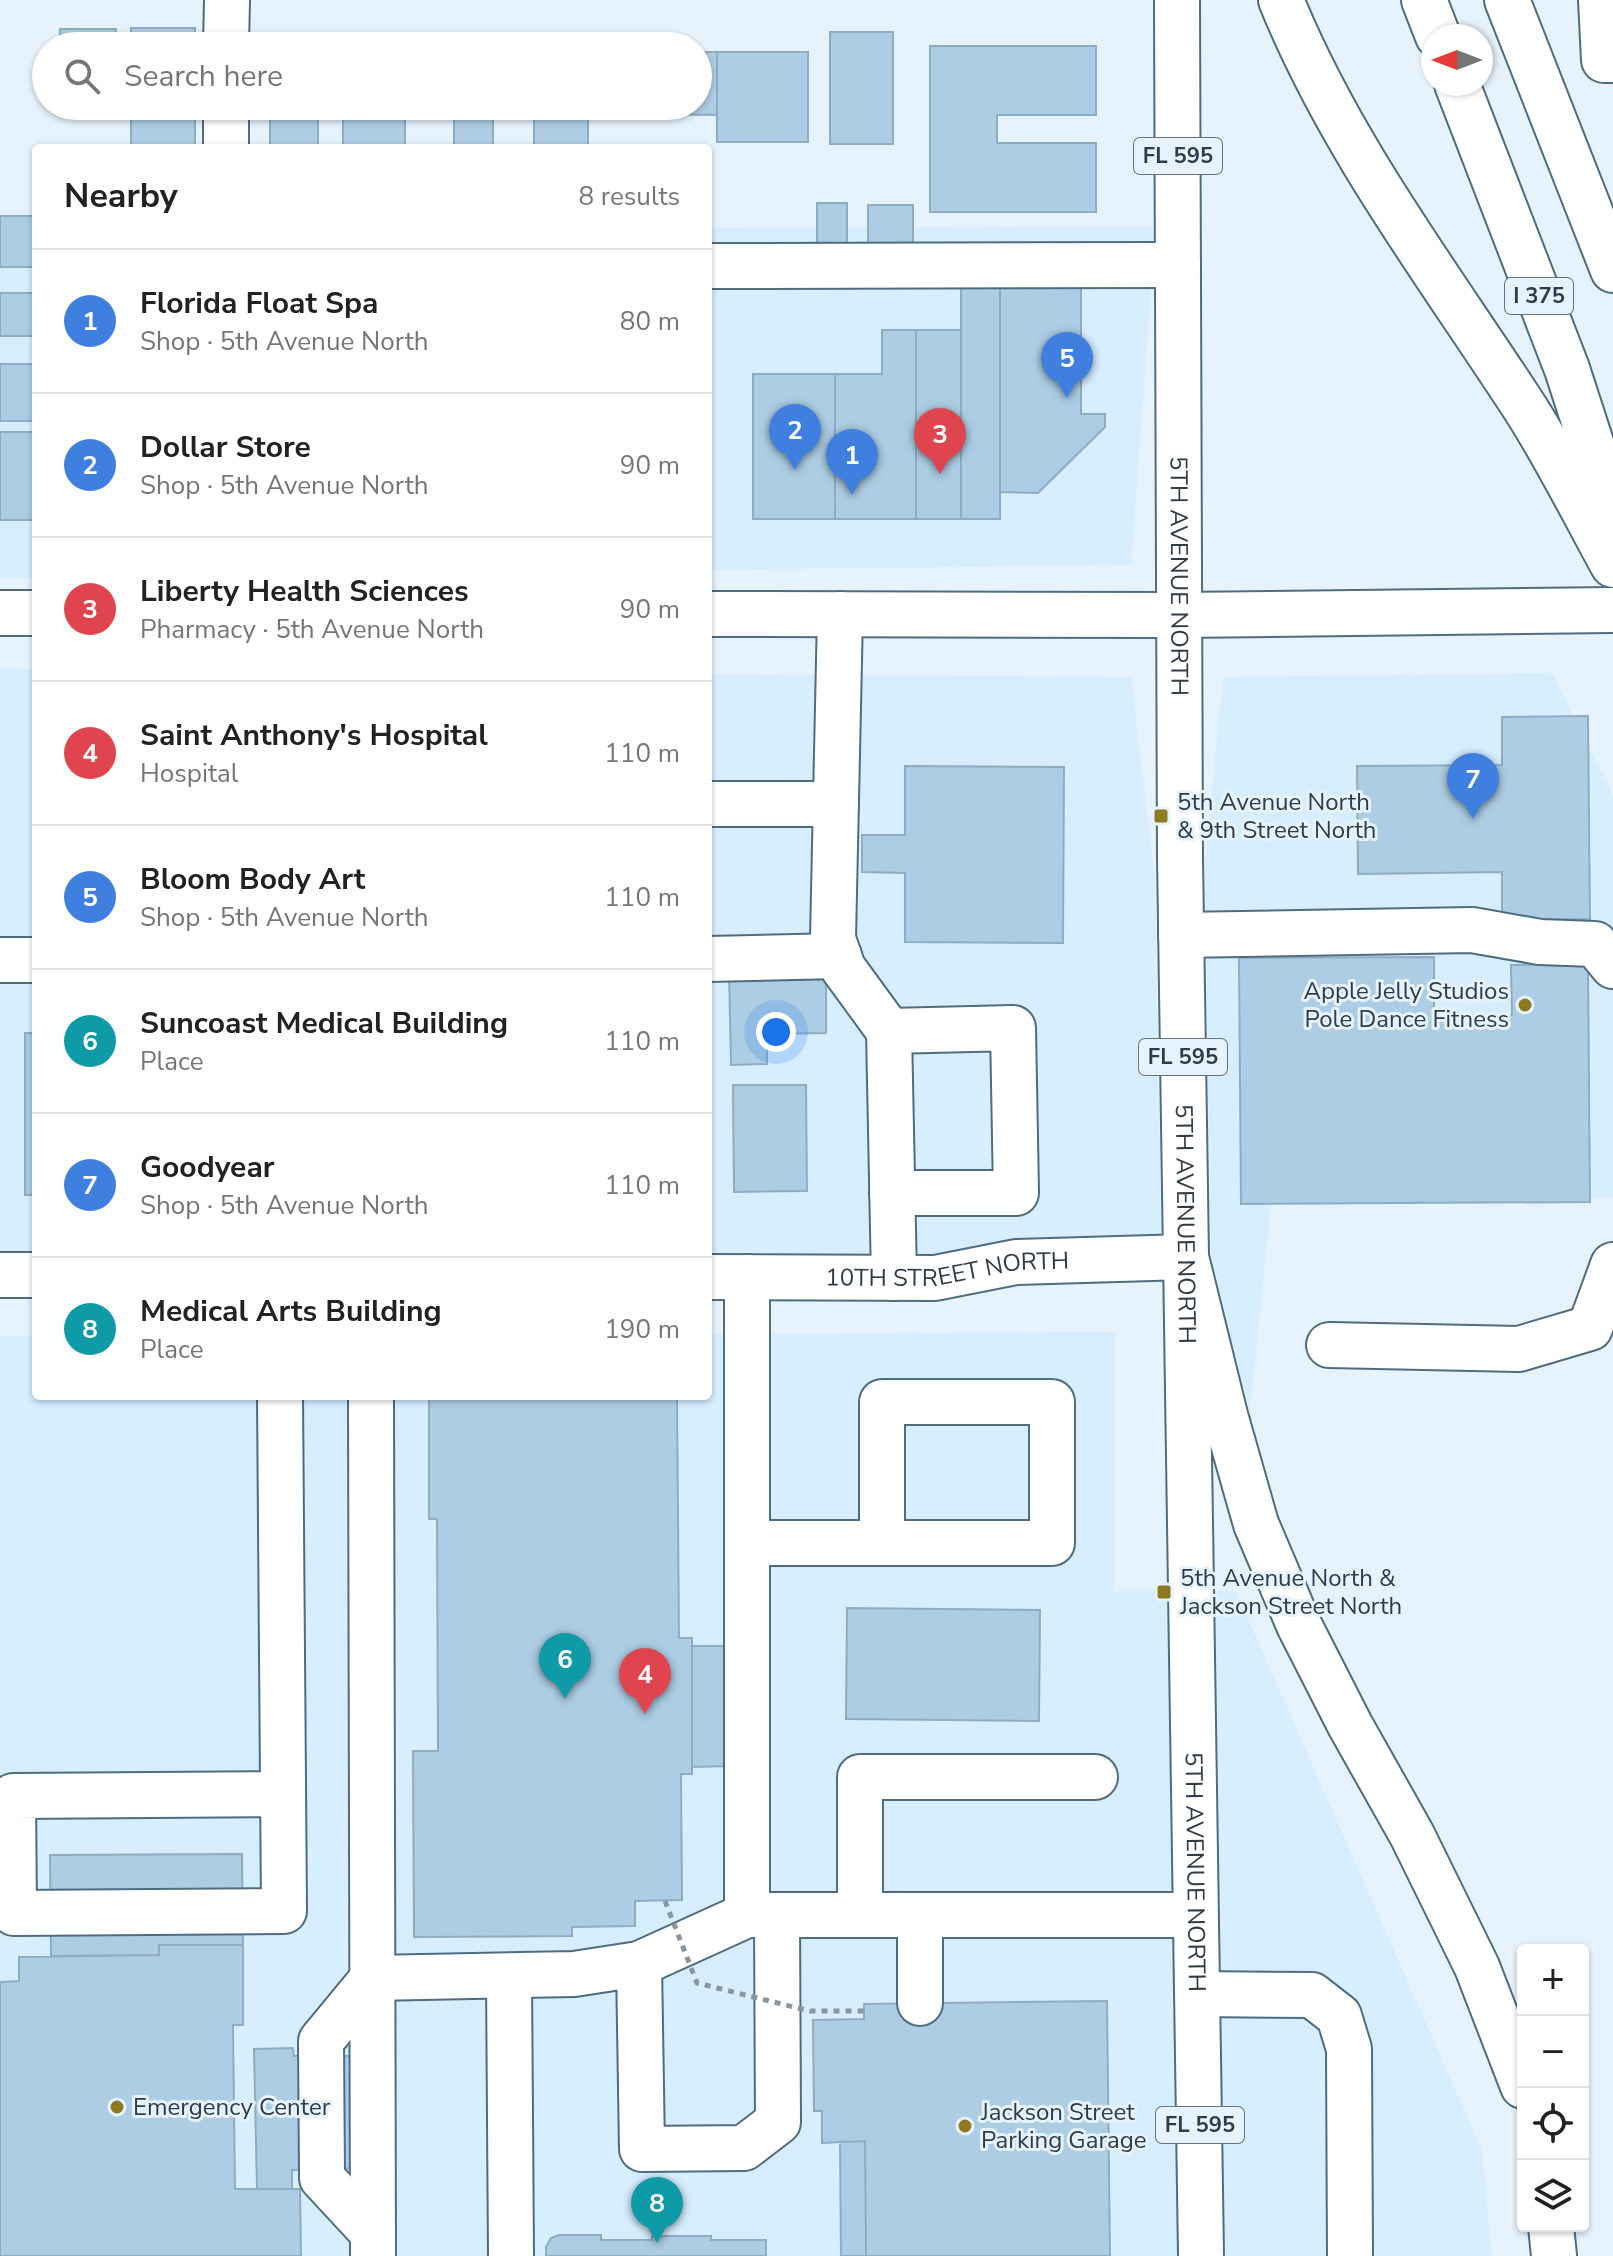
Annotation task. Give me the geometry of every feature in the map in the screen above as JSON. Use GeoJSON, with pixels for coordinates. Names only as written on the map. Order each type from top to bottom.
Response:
{"type":"FeatureCollection","features":[{"type":"Feature","properties":{"kind":"main road"},"geometry":{"type":"LineString","coordinates":[[226,32],[227,0]]}},
{"type":"Feature","properties":{"kind":"main road","name":"5TH AVENUE NORTH"},"geometry":{"type":"LineString","coordinates":[[1177,0],[1181,935],[1201,2256]]}},
{"type":"Feature","properties":{"kind":"main road"},"geometry":{"type":"LineString","coordinates":[[1281,0],[1304,55],[1384,193],[1529,415],[1613,565]]}},
{"type":"Feature","properties":{"kind":"main road"},"geometry":{"type":"LineString","coordinates":[[1424,0],[1433,24]]}},
{"type":"Feature","properties":{"kind":"main road"},"geometry":{"type":"LineString","coordinates":[[1507,0],[1613,270]]}},
{"type":"Feature","properties":{"kind":"main road"},"geometry":{"type":"LineString","coordinates":[[1601,0],[1604,60],[1613,60]]}},
{"type":"Feature","properties":{"kind":"main road","name":"I 375"},"geometry":{"type":"LineString","coordinates":[[1462,96],[1567,369],[1613,511]]}},
{"type":"Feature","properties":{"kind":"main road"},"geometry":{"type":"LineString","coordinates":[[226,120],[226,144]]}},
{"type":"Feature","properties":{"kind":"main road"},"geometry":{"type":"LineString","coordinates":[[712,266],[1178,265]]}},
{"type":"Feature","properties":{"kind":"main road"},"geometry":{"type":"LineString","coordinates":[[712,614],[1180,615],[1613,610]]}},
{"type":"Feature","properties":{"kind":"main road"},"geometry":{"type":"LineString","coordinates":[[0,613],[32,613]]}},
{"type":"Feature","properties":{"kind":"main road"},"geometry":{"type":"LineString","coordinates":[[840,614],[833,939],[843,968],[889,1031],[894,1278]]}},
{"type":"Feature","properties":{"kind":"main road"},"geometry":{"type":"LineString","coordinates":[[712,804],[836,804]]}},
{"type":"Feature","properties":{"kind":"main road"},"geometry":{"type":"LineString","coordinates":[[1181,935],[1472,930],[1540,942],[1595,944],[1613,966]]}},
{"type":"Feature","properties":{"kind":"main road"},"geometry":{"type":"LineString","coordinates":[[712,959],[839,956]]}},
{"type":"Feature","properties":{"kind":"main road"},"geometry":{"type":"LineString","coordinates":[[0,960],[32,960]]}},
{"type":"Feature","properties":{"kind":"main road"},"geometry":{"type":"LineString","coordinates":[[889,1031],[1013,1028],[1016,1193],[892,1193]]}},
{"type":"Feature","properties":{"kind":"main road"},"geometry":{"type":"LineString","coordinates":[[1186,1257],[1256,1524],[1299,1625],[1350,1725],[1412,1835],[1477,1967],[1517,2070]]}},
{"type":"Feature","properties":{"kind":"main road","name":"10TH STREET NORTH"},"geometry":{"type":"LineString","coordinates":[[728,1277],[935,1278],[1016,1262],[1186,1257]]}},
{"type":"Feature","properties":{"kind":"main road"},"geometry":{"type":"LineString","coordinates":[[1329,1345],[1519,1349],[1590,1328],[1613,1265]]}},
{"type":"Feature","properties":{"kind":"main road"},"geometry":{"type":"LineString","coordinates":[[0,1275],[32,1275]]}},
{"type":"Feature","properties":{"kind":"main road"},"geometry":{"type":"LineString","coordinates":[[639,1964],[642,2149],[744,2148],[778,2122],[762,1915],[747,1543],[728,1277]]}},
{"type":"Feature","properties":{"kind":"main road"},"geometry":{"type":"LineString","coordinates":[[280,1400],[284,1911],[14,1913],[13,1796],[282,1794]]}},
{"type":"Feature","properties":{"kind":"main road"},"geometry":{"type":"LineString","coordinates":[[371,1400],[373,2244]]}},
{"type":"Feature","properties":{"kind":"main road"},"geometry":{"type":"LineString","coordinates":[[747,1543],[882,1543],[1052,1543],[1052,1402],[882,1402],[882,1543]]}},
{"type":"Feature","properties":{"kind":"main road"},"geometry":{"type":"LineString","coordinates":[[860,1915],[860,1777],[1095,1777]]}},
{"type":"Feature","properties":{"kind":"main road"},"geometry":{"type":"LineString","coordinates":[[373,1978],[574,1974],[639,1964],[762,1915],[1195,1915]]}},
{"type":"Feature","properties":{"kind":"main road"},"geometry":{"type":"LineString","coordinates":[[920,1915],[920,2003]]}},
{"type":"Feature","properties":{"kind":"main road"},"geometry":{"type":"LineString","coordinates":[[509,1977],[511,2256]]}},
{"type":"Feature","properties":{"kind":"main road"},"geometry":{"type":"LineString","coordinates":[[1198,1994],[1312,1995],[1339,2016],[1349,2049],[1350,2256]]}},
{"type":"Feature","properties":{"kind":"main road"},"geometry":{"type":"LineString","coordinates":[[1552,2232],[1554,2256]]}},
{"type":"Feature","properties":{"kind":"path"},"geometry":{"type":"LineString","coordinates":[[665,1901],[697,1983],[810,2011],[864,2011]]}},
{"type":"Feature","properties":{"kind":"shaded area"},"geometry":{"type":"Polygon","coordinates":[[[1153,226],[1153,265],[1131,565],[712,570],[712,228],[1153,226]]]}},
{"type":"Feature","properties":{"kind":"shaded area"},"geometry":{"type":"Polygon","coordinates":[[[0,231],[32,231],[32,578],[0,578],[0,231]]]}},
{"type":"Feature","properties":{"kind":"shaded area"},"geometry":{"type":"Polygon","coordinates":[[[0,669],[32,669],[32,1252],[0,1253],[0,669]]]}},
{"type":"Feature","properties":{"kind":"shaded area"},"geometry":{"type":"Polygon","coordinates":[[[1552,673],[1613,796],[1613,1198],[1272,1194],[1250,1412],[1211,1255],[1205,857],[1223,677],[1552,673]]]}},
{"type":"Feature","properties":{"kind":"shaded area"},"geometry":{"type":"Polygon","coordinates":[[[712,674],[1131,677],[1155,879],[1161,1236],[1015,1240],[933,1256],[712,1255],[712,674]]]}},
{"type":"Feature","properties":{"kind":"shaded area"},"geometry":{"type":"Polygon","coordinates":[[[1115,1332],[1115,1591],[1236,1591],[1482,2150],[1492,2256],[0,2256],[0,1336],[32,1336],[32,1400],[712,1400],[712,1334],[1115,1332]]]}},
{"type":"Feature","properties":{"kind":"building"},"geometry":{"type":"Polygon","coordinates":[[[131,28],[195,28],[195,32],[131,32],[131,28]]]}},
{"type":"Feature","properties":{"kind":"building"},"geometry":{"type":"Polygon","coordinates":[[[60,29],[116,29],[116,32],[60,32],[60,29]]]}},
{"type":"Feature","properties":{"kind":"building"},"geometry":{"type":"Polygon","coordinates":[[[830,32],[893,32],[893,144],[830,144],[830,32]]]}},
{"type":"Feature","properties":{"kind":"building"},"geometry":{"type":"Polygon","coordinates":[[[930,46],[1096,46],[1096,115],[997,115],[997,143],[1096,143],[1096,212],[930,212],[930,46]]]}},
{"type":"Feature","properties":{"kind":"building"},"geometry":{"type":"Polygon","coordinates":[[[712,52],[717,52],[717,115],[712,115],[712,52]]]}},
{"type":"Feature","properties":{"kind":"building"},"geometry":{"type":"Polygon","coordinates":[[[717,52],[808,52],[808,142],[717,142],[717,52]]]}},
{"type":"Feature","properties":{"kind":"building"},"geometry":{"type":"Polygon","coordinates":[[[131,120],[195,120],[195,144],[131,144],[131,120]]]}},
{"type":"Feature","properties":{"kind":"building"},"geometry":{"type":"Polygon","coordinates":[[[270,120],[318,120],[318,144],[270,144],[270,120]]]}},
{"type":"Feature","properties":{"kind":"building"},"geometry":{"type":"Polygon","coordinates":[[[343,120],[405,120],[405,144],[343,144],[343,120]]]}},
{"type":"Feature","properties":{"kind":"building"},"geometry":{"type":"Polygon","coordinates":[[[454,120],[493,120],[493,144],[454,144],[454,120]]]}},
{"type":"Feature","properties":{"kind":"building"},"geometry":{"type":"Polygon","coordinates":[[[534,120],[588,120],[588,144],[534,144],[534,120]]]}},
{"type":"Feature","properties":{"kind":"building"},"geometry":{"type":"Polygon","coordinates":[[[817,203],[847,203],[847,244],[817,244],[817,203]]]}},
{"type":"Feature","properties":{"kind":"building"},"geometry":{"type":"Polygon","coordinates":[[[868,205],[913,205],[913,247],[868,247],[868,205]]]}},
{"type":"Feature","properties":{"kind":"building"},"geometry":{"type":"Polygon","coordinates":[[[0,216],[32,216],[32,267],[0,267],[0,216]]]}},
{"type":"Feature","properties":{"kind":"building"},"geometry":{"type":"Polygon","coordinates":[[[961,286],[1000,286],[1000,519],[961,519],[961,286]]]}},
{"type":"Feature","properties":{"kind":"building"},"geometry":{"type":"Polygon","coordinates":[[[1000,286],[1081,286],[1081,414],[1105,414],[1105,427],[1038,493],[1000,492],[1000,286]]]}},
{"type":"Feature","properties":{"kind":"building"},"geometry":{"type":"Polygon","coordinates":[[[0,293],[32,293],[32,336],[0,336],[0,293]]]}},
{"type":"Feature","properties":{"kind":"building"},"geometry":{"type":"Polygon","coordinates":[[[882,330],[916,330],[916,519],[835,519],[835,374],[882,374],[882,330]]]}},
{"type":"Feature","properties":{"kind":"building"},"geometry":{"type":"Polygon","coordinates":[[[916,330],[961,330],[961,519],[916,519],[916,330]]]}},
{"type":"Feature","properties":{"kind":"building"},"geometry":{"type":"Polygon","coordinates":[[[0,364],[32,364],[32,421],[0,421],[0,364]]]}},
{"type":"Feature","properties":{"kind":"building"},"geometry":{"type":"Polygon","coordinates":[[[753,374],[835,374],[835,519],[753,519],[753,374]]]}},
{"type":"Feature","properties":{"kind":"building"},"geometry":{"type":"Polygon","coordinates":[[[0,432],[32,432],[32,520],[0,520],[0,432]]]}},
{"type":"Feature","properties":{"kind":"building"},"geometry":{"type":"Polygon","coordinates":[[[1588,716],[1590,919],[1502,920],[1502,872],[1358,874],[1357,766],[1502,765],[1502,717],[1588,716]]]}},
{"type":"Feature","properties":{"kind":"building"},"geometry":{"type":"Polygon","coordinates":[[[905,766],[1064,767],[1063,943],[905,942],[905,873],[862,872],[862,835],[905,835],[905,766]]]}},
{"type":"Feature","properties":{"kind":"building"},"geometry":{"type":"Polygon","coordinates":[[[1434,957],[1434,1016],[1512,1015],[1511,965],[1588,964],[1590,1202],[1241,1204],[1239,958],[1434,957]]]}},
{"type":"Feature","properties":{"kind":"building"},"geometry":{"type":"Polygon","coordinates":[[[826,970],[826,1033],[767,1034],[767,1064],[731,1065],[729,972],[826,970]]]}},
{"type":"Feature","properties":{"kind":"building"},"geometry":{"type":"Polygon","coordinates":[[[25,1033],[32,1033],[32,1195],[25,1195],[25,1033]]]}},
{"type":"Feature","properties":{"kind":"building"},"geometry":{"type":"Polygon","coordinates":[[[733,1085],[806,1085],[807,1191],[734,1192],[733,1085]]]}},
{"type":"Feature","properties":{"kind":"building"},"geometry":{"type":"Polygon","coordinates":[[[429,1400],[677,1400],[679,1638],[692,1638],[692,1774],[681,1774],[682,1900],[635,1901],[635,1926],[572,1927],[572,1936],[414,1937],[413,1751],[438,1751],[437,1519],[429,1519],[429,1400]]]}},
{"type":"Feature","properties":{"kind":"building"},"geometry":{"type":"Polygon","coordinates":[[[847,1608],[1040,1610],[1039,1721],[846,1719],[847,1608]]]}},
{"type":"Feature","properties":{"kind":"building"},"geometry":{"type":"Polygon","coordinates":[[[692,1646],[726,1646],[729,1766],[692,1767],[692,1646]]]}},
{"type":"Feature","properties":{"kind":"building"},"geometry":{"type":"Polygon","coordinates":[[[242,1854],[243,1945],[159,1945],[159,1955],[51,1956],[50,1855],[242,1854]]]}},
{"type":"Feature","properties":{"kind":"building","name":"Emergency Center"},"geometry":{"type":"Polygon","coordinates":[[[159,1945],[243,1945],[243,2025],[233,2025],[235,2189],[300,2189],[301,2256],[0,2256],[0,1982],[19,1981],[19,1957],[159,1955],[159,1945]]]}},
{"type":"Feature","properties":{"kind":"building","name":"Jackson Street Parking Garage"},"geometry":{"type":"Polygon","coordinates":[[[1107,2001],[1110,2256],[866,2256],[865,2141],[822,2143],[822,2111],[814,2111],[813,2020],[864,2019],[864,2004],[1107,2001]]]}},
{"type":"Feature","properties":{"kind":"building"},"geometry":{"type":"Polygon","coordinates":[[[293,2048],[294,2056],[360,2056],[361,2168],[292,2170],[292,2189],[257,2189],[254,2049],[293,2048]]]}},
{"type":"Feature","properties":{"kind":"building"},"geometry":{"type":"Polygon","coordinates":[[[865,2141],[866,2256],[841,2256],[840,2142],[865,2141]]]}},
{"type":"Feature","properties":{"kind":"building"},"geometry":{"type":"Polygon","coordinates":[[[559,2235],[601,2235],[601,2240],[711,2236],[711,2240],[766,2240],[766,2256],[546,2256],[546,2247],[551,2238],[559,2235]]]}},
{"type":"Feature","properties":{"kind":"place","name":"Bloom Body Art"},"geometry":{"type":"Point","coordinates":[1067,398]}},
{"type":"Feature","properties":{"kind":"place","name":"Dollar Store"},"geometry":{"type":"Point","coordinates":[795,470]}},
{"type":"Feature","properties":{"kind":"place","name":"Liberty Health Sciences"},"geometry":{"type":"Point","coordinates":[940,474]}},
{"type":"Feature","properties":{"kind":"place","name":"Florida Float Spa"},"geometry":{"type":"Point","coordinates":[852,495]}},
{"type":"Feature","properties":{"kind":"place","name":"5th Avenue North & 9th Street North"},"geometry":{"type":"Point","coordinates":[1161,816]}},
{"type":"Feature","properties":{"kind":"place","name":"Goodyear"},"geometry":{"type":"Point","coordinates":[1473,819]}},
{"type":"Feature","properties":{"kind":"place","name":"Apple Jelly Studios Pole Dance Fitness"},"geometry":{"type":"Point","coordinates":[1525,1005]}},
{"type":"Feature","properties":{"kind":"place","name":"5th Avenue North & Jackson Street North"},"geometry":{"type":"Point","coordinates":[1164,1592]}},
{"type":"Feature","properties":{"kind":"place","name":"Suncoast Medical Building"},"geometry":{"type":"Point","coordinates":[565,1699]}},
{"type":"Feature","properties":{"kind":"place","name":"Saint Anthony's Hospital"},"geometry":{"type":"Point","coordinates":[645,1714]}},
{"type":"Feature","properties":{"kind":"place","name":"Emergency Center"},"geometry":{"type":"Point","coordinates":[117,2107]}},
{"type":"Feature","properties":{"kind":"place","name":"Jackson Street Parking Garage"},"geometry":{"type":"Point","coordinates":[965,2126]}},
{"type":"Feature","properties":{"kind":"place","name":"Medical Arts Building"},"geometry":{"type":"Point","coordinates":[657,2243]}}]}
